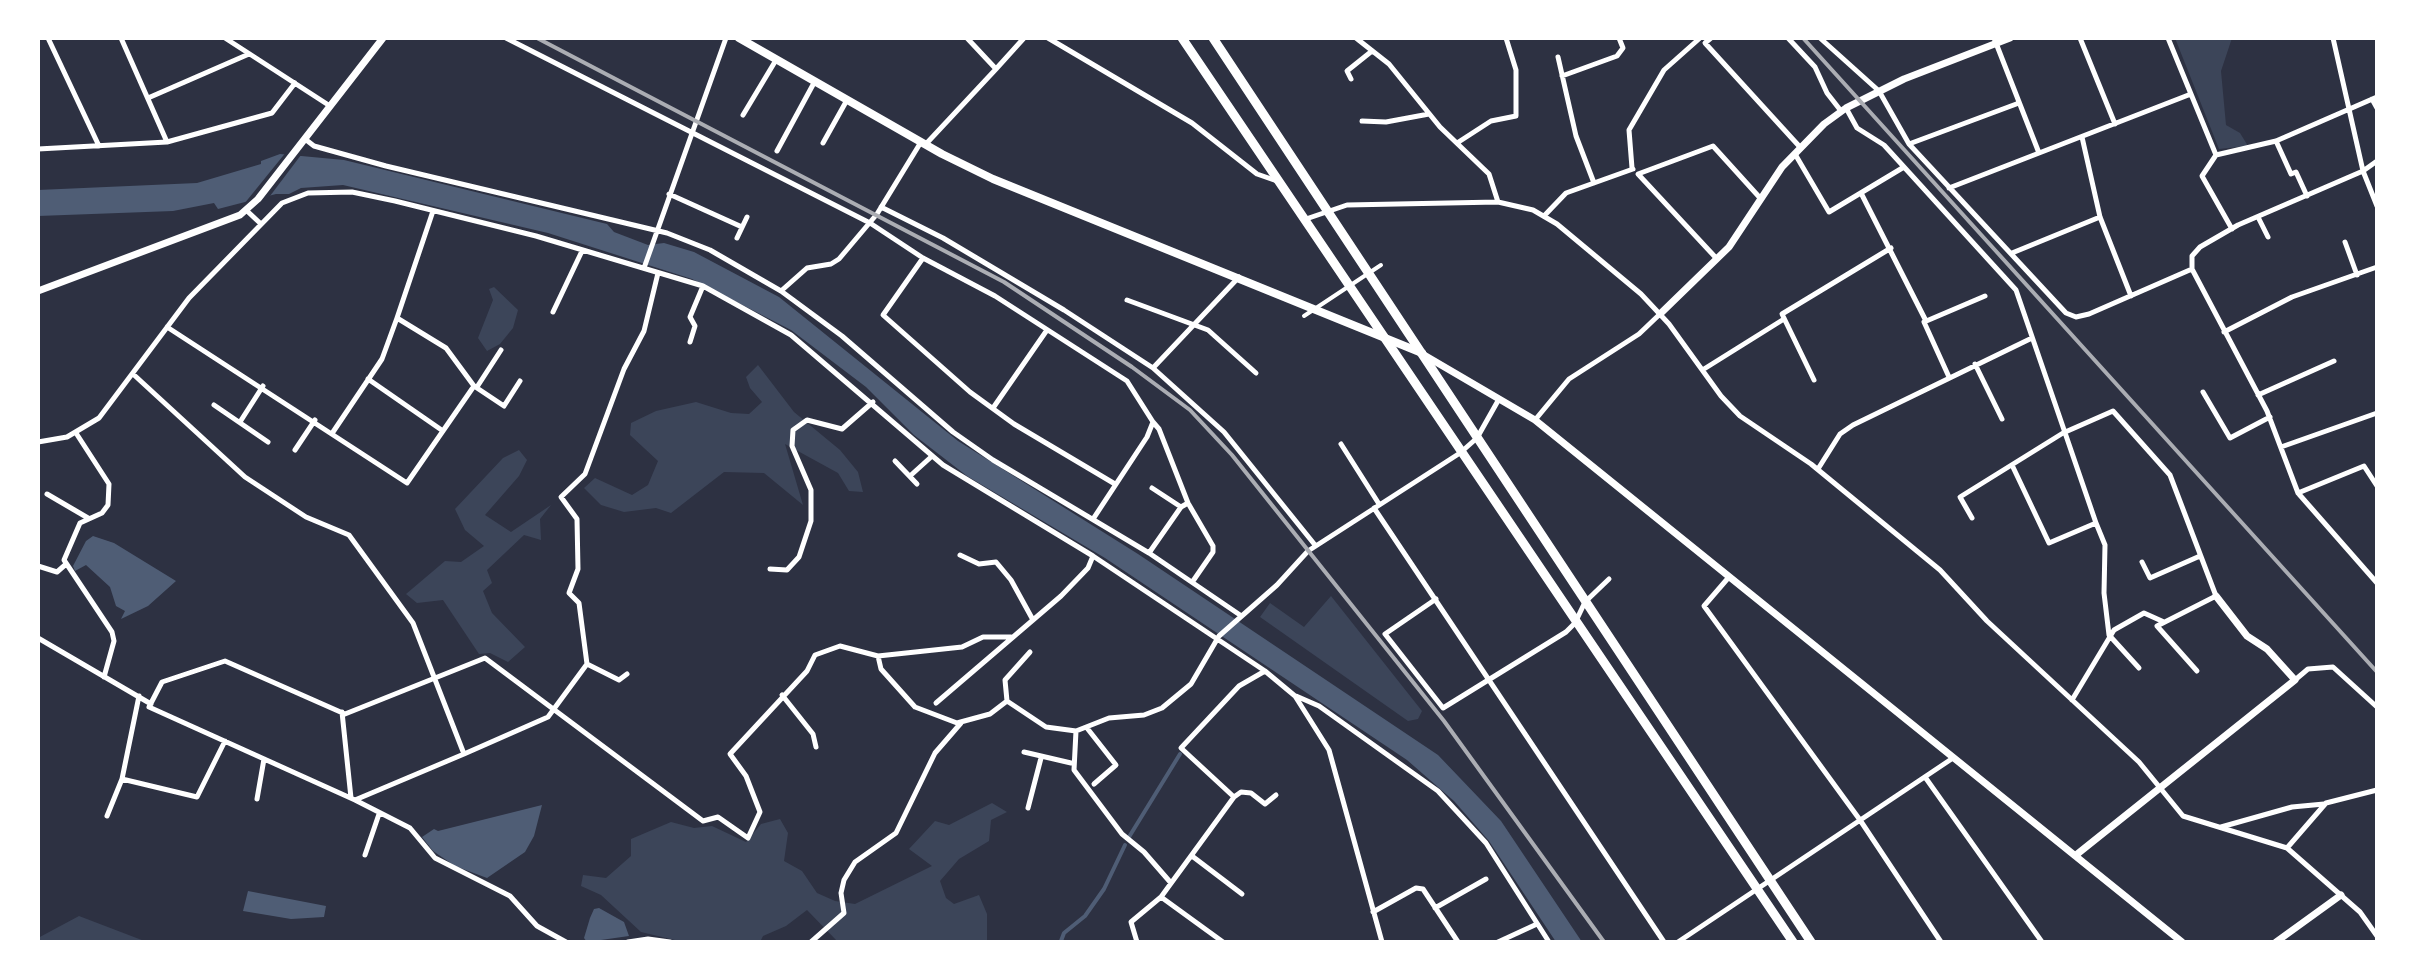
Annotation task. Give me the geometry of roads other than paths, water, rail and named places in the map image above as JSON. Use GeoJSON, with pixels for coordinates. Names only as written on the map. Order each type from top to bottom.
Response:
{"type":"FeatureCollection","features":[{"type":"Feature","properties":{"kind":"highway"},"geometry":{"type":"LineString","coordinates":[[1182,38],[1793,942]]}},
{"type":"Feature","properties":{"kind":"highway"},"geometry":{"type":"LineString","coordinates":[[1213,38],[1811,942]]}},
{"type":"Feature","properties":{"kind":"main road"},"geometry":{"type":"LineString","coordinates":[[38,291],[220,225],[249,208],[383,38]]}},
{"type":"Feature","properties":{"kind":"main road"},"geometry":{"type":"LineString","coordinates":[[739,38],[923,144],[993,179],[1239,276],[1423,354],[1535,420],[2182,942]]}},
{"type":"Feature","properties":{"kind":"main road"},"geometry":{"type":"LineString","coordinates":[[1660,314],[1717,259],[1797,150],[1844,109],[1931,66],[1995,40],[2010,38]]}},
{"type":"Feature","properties":{"kind":"main road"},"geometry":{"type":"LineString","coordinates":[[2076,855],[2295,680],[2267,649],[2247,636],[2216,596]]}},
{"type":"Feature","properties":{"kind":"main road"},"geometry":{"type":"LineString","coordinates":[[2276,942],[2341,895]]}},
{"type":"Feature","properties":{"kind":"street"},"geometry":{"type":"LineString","coordinates":[[48,38],[99,146]]}},
{"type":"Feature","properties":{"kind":"street"},"geometry":{"type":"LineString","coordinates":[[121,38],[167,142]]}},
{"type":"Feature","properties":{"kind":"street"},"geometry":{"type":"LineString","coordinates":[[225,38],[330,106]]}},
{"type":"Feature","properties":{"kind":"street"},"geometry":{"type":"LineString","coordinates":[[506,38],[870,223],[923,258],[995,296],[1127,381],[1159,429],[1188,503],[1213,546],[1213,552],[1193,581]]}},
{"type":"Feature","properties":{"kind":"street"},"geometry":{"type":"LineString","coordinates":[[645,266],[726,38]]}},
{"type":"Feature","properties":{"kind":"street"},"geometry":{"type":"LineString","coordinates":[[967,38],[996,69]]}},
{"type":"Feature","properties":{"kind":"street"},"geometry":{"type":"LineString","coordinates":[[781,291],[807,268],[831,264],[839,259],[870,223],[923,144],[1024,38]]}},
{"type":"Feature","properties":{"kind":"street"},"geometry":{"type":"LineString","coordinates":[[1356,38],[1389,64],[1429,114],[1489,174],[1498,202]]}},
{"type":"Feature","properties":{"kind":"street"},"geometry":{"type":"LineString","coordinates":[[1457,143],[1491,121],[1516,116],[1516,70],[1506,38]]}},
{"type":"Feature","properties":{"kind":"street"},"geometry":{"type":"LineString","coordinates":[[1562,76],[1617,56],[1623,48],[1619,38]]}},
{"type":"Feature","properties":{"kind":"street"},"geometry":{"type":"LineString","coordinates":[[1788,38],[1815,67],[1827,93],[1844,109],[1857,128],[1884,145],[2016,290],[2063,433],[2105,545],[2104,593],[2109,635],[2139,668]]}},
{"type":"Feature","properties":{"kind":"street"},"geometry":{"type":"LineString","coordinates":[[1820,38],[1879,91],[1909,144],[2066,313],[2076,317],[2089,314],[2192,269]]}},
{"type":"Feature","properties":{"kind":"street"},"geometry":{"type":"LineString","coordinates":[[2080,38],[2115,124]]}},
{"type":"Feature","properties":{"kind":"street"},"geometry":{"type":"LineString","coordinates":[[2168,38],[2216,155]]}},
{"type":"Feature","properties":{"kind":"street"},"geometry":{"type":"LineString","coordinates":[[2333,38],[2363,171],[2377,206]]}},
{"type":"Feature","properties":{"kind":"street"},"geometry":{"type":"LineString","coordinates":[[1052,39],[1192,123],[1257,174],[1282,183]]}},
{"type":"Feature","properties":{"kind":"street"},"geometry":{"type":"LineString","coordinates":[[1717,259],[1632,168],[1629,130],[1664,70],[1704,39],[1797,150],[1829,212],[1904,167]]}},
{"type":"Feature","properties":{"kind":"street"},"geometry":{"type":"LineString","coordinates":[[1995,40],[2039,153]]}},
{"type":"Feature","properties":{"kind":"street"},"geometry":{"type":"LineString","coordinates":[[1351,79],[1347,71],[1372,51]]}},
{"type":"Feature","properties":{"kind":"street"},"geometry":{"type":"LineString","coordinates":[[148,98],[249,54]]}},
{"type":"Feature","properties":{"kind":"street"},"geometry":{"type":"LineString","coordinates":[[1558,57],[1576,136],[1594,183]]}},
{"type":"Feature","properties":{"kind":"street"},"geometry":{"type":"LineString","coordinates":[[743,115],[777,59]]}},
{"type":"Feature","properties":{"kind":"street"},"geometry":{"type":"LineString","coordinates":[[777,151],[816,80]]}},
{"type":"Feature","properties":{"kind":"street"},"geometry":{"type":"LineString","coordinates":[[38,149],[167,142],[272,113],[295,83]]}},
{"type":"Feature","properties":{"kind":"street"},"geometry":{"type":"LineString","coordinates":[[1949,188],[2191,94]]}},
{"type":"Feature","properties":{"kind":"street"},"geometry":{"type":"LineString","coordinates":[[2232,229],[2202,176],[2216,155],[2276,141],[2375,98],[2377,108]]}},
{"type":"Feature","properties":{"kind":"street"},"geometry":{"type":"LineString","coordinates":[[823,143],[847,99]]}},
{"type":"Feature","properties":{"kind":"street"},"geometry":{"type":"LineString","coordinates":[[1909,144],[2019,103]]}},
{"type":"Feature","properties":{"kind":"street"},"geometry":{"type":"LineString","coordinates":[[1362,121],[1386,122],[1429,114]]}},
{"type":"Feature","properties":{"kind":"street"},"geometry":{"type":"LineString","coordinates":[[2082,137],[2100,217],[2131,296]]}},
{"type":"Feature","properties":{"kind":"street"},"geometry":{"type":"LineString","coordinates":[[305,139],[314,146],[386,166],[656,231],[710,250],[781,291],[842,336],[953,432],[993,460],[1193,581],[1238,617]]}},
{"type":"Feature","properties":{"kind":"street"},"geometry":{"type":"LineString","coordinates":[[2276,141],[2291,174],[2296,172],[2307,196]]}},
{"type":"Feature","properties":{"kind":"street"},"geometry":{"type":"LineString","coordinates":[[1638,174],[1713,146],[1761,200]]}},
{"type":"Feature","properties":{"kind":"street"},"geometry":{"type":"LineString","coordinates":[[2377,161],[2363,171],[2232,229],[2200,247],[2192,256],[2192,269],[2270,417],[2298,493],[2377,583]]}},
{"type":"Feature","properties":{"kind":"street"},"geometry":{"type":"LineString","coordinates":[[1544,216],[1566,193],[1632,168]]}},
{"type":"Feature","properties":{"kind":"street"},"geometry":{"type":"LineString","coordinates":[[38,442],[76,433],[99,418],[193,294],[282,203],[321,192],[352,192],[645,266],[703,286],[791,335],[873,402],[931,457],[1093,556],[1218,638],[1295,696],[1319,706],[1438,791],[1486,843],[1549,942]]}},
{"type":"Feature","properties":{"kind":"street"},"geometry":{"type":"LineString","coordinates":[[1861,193],[1926,321],[1949,377]]}},
{"type":"Feature","properties":{"kind":"street"},"geometry":{"type":"LineString","coordinates":[[669,194],[742,227]]}},
{"type":"Feature","properties":{"kind":"street"},"geometry":{"type":"LineString","coordinates":[[1306,219],[1347,205],[1396,201],[1459,205],[1498,202],[1544,216],[1612,268],[1660,314],[1704,369],[1721,396],[1740,416],[1818,469],[1940,570],[1987,621],[2139,762],[2183,816],[2287,848],[2303,858],[2360,912],[2377,936]]}},
{"type":"Feature","properties":{"kind":"street"},"geometry":{"type":"LineString","coordinates":[[881,207],[943,238],[1153,368],[1224,432],[1315,545]]}},
{"type":"Feature","properties":{"kind":"street"},"geometry":{"type":"LineString","coordinates":[[249,208],[261,224]]}},
{"type":"Feature","properties":{"kind":"street"},"geometry":{"type":"LineString","coordinates":[[333,432],[382,359],[433,211]]}},
{"type":"Feature","properties":{"kind":"street"},"geometry":{"type":"LineString","coordinates":[[737,238],[747,217]]}},
{"type":"Feature","properties":{"kind":"street"},"geometry":{"type":"LineString","coordinates":[[2012,254],[2100,217]]}},
{"type":"Feature","properties":{"kind":"street"},"geometry":{"type":"LineString","coordinates":[[2258,217],[2268,237]]}},
{"type":"Feature","properties":{"kind":"street"},"geometry":{"type":"LineString","coordinates":[[2345,242],[2357,275]]}},
{"type":"Feature","properties":{"kind":"street"},"geometry":{"type":"LineString","coordinates":[[1814,380],[1782,314],[1891,248]]}},
{"type":"Feature","properties":{"kind":"street"},"geometry":{"type":"LineString","coordinates":[[553,312],[582,251]]}},
{"type":"Feature","properties":{"kind":"street"},"geometry":{"type":"LineString","coordinates":[[923,258],[883,315],[993,408],[1115,484]]}},
{"type":"Feature","properties":{"kind":"street"},"geometry":{"type":"LineString","coordinates":[[1304,316],[1381,265]]}},
{"type":"Feature","properties":{"kind":"street"},"geometry":{"type":"LineString","coordinates":[[2224,333],[2292,297],[2377,267]]}},
{"type":"Feature","properties":{"kind":"street"},"geometry":{"type":"LineString","coordinates":[[353,800],[548,717],[587,664],[579,603],[569,593],[578,569],[577,519],[561,497],[585,474],[624,369],[644,331],[658,273]]}},
{"type":"Feature","properties":{"kind":"street"},"geometry":{"type":"LineString","coordinates":[[1153,368],[1239,276]]}},
{"type":"Feature","properties":{"kind":"street"},"geometry":{"type":"LineString","coordinates":[[690,342],[695,326],[690,317],[703,286]]}},
{"type":"Feature","properties":{"kind":"street"},"geometry":{"type":"LineString","coordinates":[[1926,321],[1985,296]]}},
{"type":"Feature","properties":{"kind":"street"},"geometry":{"type":"LineString","coordinates":[[1127,300],[1208,330],[1256,373]]}},
{"type":"Feature","properties":{"kind":"street"},"geometry":{"type":"LineString","coordinates":[[1535,420],[1569,379],[1639,334],[1660,314]]}},
{"type":"Feature","properties":{"kind":"street"},"geometry":{"type":"LineString","coordinates":[[397,318],[446,348],[475,386],[504,406],[520,381]]}},
{"type":"Feature","properties":{"kind":"street"},"geometry":{"type":"LineString","coordinates":[[1704,369],[1784,319]]}},
{"type":"Feature","properties":{"kind":"street"},"geometry":{"type":"LineString","coordinates":[[167,327],[263,386],[407,483],[501,350]]}},
{"type":"Feature","properties":{"kind":"street"},"geometry":{"type":"LineString","coordinates":[[993,408],[1047,330]]}},
{"type":"Feature","properties":{"kind":"street"},"geometry":{"type":"LineString","coordinates":[[1818,469],[1840,434],[2032,338]]}},
{"type":"Feature","properties":{"kind":"street"},"geometry":{"type":"LineString","coordinates":[[2258,395],[2334,361]]}},
{"type":"Feature","properties":{"kind":"street"},"geometry":{"type":"LineString","coordinates":[[1975,364],[2002,419]]}},
{"type":"Feature","properties":{"kind":"street"},"geometry":{"type":"LineString","coordinates":[[133,374],[245,477],[306,517],[349,535],[413,623],[464,754]]}},
{"type":"Feature","properties":{"kind":"street"},"geometry":{"type":"LineString","coordinates":[[368,379],[443,431]]}},
{"type":"Feature","properties":{"kind":"street"},"geometry":{"type":"LineString","coordinates":[[239,423],[263,386]]}},
{"type":"Feature","properties":{"kind":"street"},"geometry":{"type":"LineString","coordinates":[[2203,392],[2230,438],[2270,417]]}},
{"type":"Feature","properties":{"kind":"street"},"geometry":{"type":"LineString","coordinates":[[1007,701],[1046,727],[1076,731],[1109,718],[1144,715],[1170,703],[1191,684],[1218,638],[1277,585],[1315,545],[1460,453],[1477,438],[1499,399]]}},
{"type":"Feature","properties":{"kind":"street"},"geometry":{"type":"LineString","coordinates":[[770,569],[787,570],[799,557],[811,521],[811,490],[792,446],[793,430],[807,420],[842,429],[873,402]]}},
{"type":"Feature","properties":{"kind":"street"},"geometry":{"type":"LineString","coordinates":[[214,405],[268,442]]}},
{"type":"Feature","properties":{"kind":"street"},"geometry":{"type":"LineString","coordinates":[[1972,518],[1960,497],[2063,433],[2113,411],[2170,475],[2216,596],[2157,626],[2197,671]]}},
{"type":"Feature","properties":{"kind":"street"},"geometry":{"type":"LineString","coordinates":[[2281,447],[2377,413]]}},
{"type":"Feature","properties":{"kind":"street"},"geometry":{"type":"LineString","coordinates":[[295,450],[315,420]]}},
{"type":"Feature","properties":{"kind":"street"},"geometry":{"type":"LineString","coordinates":[[1093,519],[1153,422]]}},
{"type":"Feature","properties":{"kind":"street"},"geometry":{"type":"LineString","coordinates":[[38,566],[57,572],[65,565],[71,539],[80,523],[102,513],[108,505],[109,484],[76,433]]}},
{"type":"Feature","properties":{"kind":"street"},"geometry":{"type":"LineString","coordinates":[[1341,444],[1436,599],[1664,942]]}},
{"type":"Feature","properties":{"kind":"street"},"geometry":{"type":"LineString","coordinates":[[910,476],[931,457]]}},
{"type":"Feature","properties":{"kind":"street"},"geometry":{"type":"LineString","coordinates":[[895,461],[917,484]]}},
{"type":"Feature","properties":{"kind":"street"},"geometry":{"type":"LineString","coordinates":[[2012,465],[2049,543],[2096,523]]}},
{"type":"Feature","properties":{"kind":"street"},"geometry":{"type":"LineString","coordinates":[[2298,493],[2364,466],[2377,486]]}},
{"type":"Feature","properties":{"kind":"street"},"geometry":{"type":"LineString","coordinates":[[1152,488],[1181,507]]}},
{"type":"Feature","properties":{"kind":"street"},"geometry":{"type":"LineString","coordinates":[[47,494],[88,519]]}},
{"type":"Feature","properties":{"kind":"street"},"geometry":{"type":"LineString","coordinates":[[1149,553],[1181,507],[1188,503]]}},
{"type":"Feature","properties":{"kind":"street"},"geometry":{"type":"LineString","coordinates":[[960,555],[979,564],[996,562],[1011,580],[1033,620]]}},
{"type":"Feature","properties":{"kind":"street"},"geometry":{"type":"LineString","coordinates":[[936,703],[1070,587],[1088,568],[1093,556]]}},
{"type":"Feature","properties":{"kind":"street"},"geometry":{"type":"LineString","coordinates":[[2142,562],[2150,578],[2200,556]]}},
{"type":"Feature","properties":{"kind":"street"},"geometry":{"type":"LineString","coordinates":[[65,565],[112,632],[114,641],[104,677]]}},
{"type":"Feature","properties":{"kind":"street"},"geometry":{"type":"LineString","coordinates":[[1729,577],[1704,606],[1860,820],[1941,942]]}},
{"type":"Feature","properties":{"kind":"street"},"geometry":{"type":"LineString","coordinates":[[1436,599],[1385,634],[1443,708],[1575,623],[1585,602],[1609,579]]}},
{"type":"Feature","properties":{"kind":"street"},"geometry":{"type":"LineString","coordinates":[[2072,700],[2109,635],[2138,614],[2164,622]]}},
{"type":"Feature","properties":{"kind":"street"},"geometry":{"type":"LineString","coordinates":[[566,942],[537,926],[510,896],[435,858],[410,828],[149,707],[162,682],[225,661],[342,712],[434,680],[485,658],[703,821],[718,817],[748,838],[760,812],[746,776],[730,754],[807,671],[815,655],[840,646],[878,656],[962,647],[983,637],[1011,637]]}},
{"type":"Feature","properties":{"kind":"street"},"geometry":{"type":"LineString","coordinates":[[38,638],[151,704]]}},
{"type":"Feature","properties":{"kind":"street"},"geometry":{"type":"LineString","coordinates":[[1007,701],[1005,680],[1030,652]]}},
{"type":"Feature","properties":{"kind":"street"},"geometry":{"type":"LineString","coordinates":[[878,656],[881,669],[915,707],[935,717],[962,723]]}},
{"type":"Feature","properties":{"kind":"street"},"geometry":{"type":"LineString","coordinates":[[587,664],[619,680],[627,674]]}},
{"type":"Feature","properties":{"kind":"street"},"geometry":{"type":"LineString","coordinates":[[2295,680],[2308,669],[2333,667],[2377,707]]}},
{"type":"Feature","properties":{"kind":"street"},"geometry":{"type":"LineString","coordinates":[[1234,797],[1181,748],[1239,686],[1265,671]]}},
{"type":"Feature","properties":{"kind":"street"},"geometry":{"type":"LineString","coordinates":[[782,695],[813,734],[816,747]]}},
{"type":"Feature","properties":{"kind":"street"},"geometry":{"type":"LineString","coordinates":[[107,816],[122,779],[139,696]]}},
{"type":"Feature","properties":{"kind":"street"},"geometry":{"type":"LineString","coordinates":[[1295,696],[1329,750],[1382,942]]}},
{"type":"Feature","properties":{"kind":"street"},"geometry":{"type":"LineString","coordinates":[[811,942],[844,913],[841,893],[844,880],[855,862],[896,833],[935,753],[962,723],[990,714],[1007,701]]}},
{"type":"Feature","properties":{"kind":"street"},"geometry":{"type":"LineString","coordinates":[[342,712],[353,800]]}},
{"type":"Feature","properties":{"kind":"street"},"geometry":{"type":"LineString","coordinates":[[1087,728],[1116,765],[1094,784]]}},
{"type":"Feature","properties":{"kind":"street"},"geometry":{"type":"LineString","coordinates":[[1076,731],[1071,763],[1087,791],[1122,834],[1144,852],[1171,883]]}},
{"type":"Feature","properties":{"kind":"street"},"geometry":{"type":"LineString","coordinates":[[122,779],[197,797],[225,741]]}},
{"type":"Feature","properties":{"kind":"street"},"geometry":{"type":"LineString","coordinates":[[1024,752],[1071,763]]}},
{"type":"Feature","properties":{"kind":"street"},"geometry":{"type":"LineString","coordinates":[[1028,808],[1041,758]]}},
{"type":"Feature","properties":{"kind":"street"},"geometry":{"type":"LineString","coordinates":[[1678,942],[1953,758]]}},
{"type":"Feature","properties":{"kind":"street"},"geometry":{"type":"LineString","coordinates":[[257,799],[264,759]]}},
{"type":"Feature","properties":{"kind":"street"},"geometry":{"type":"LineString","coordinates":[[1924,776],[2042,942]]}},
{"type":"Feature","properties":{"kind":"street"},"geometry":{"type":"LineString","coordinates":[[2220,828],[2292,807],[2326,803],[2377,790]]}},
{"type":"Feature","properties":{"kind":"street"},"geometry":{"type":"LineString","coordinates":[[1137,942],[1131,922],[1161,897],[1234,797],[1241,792],[1251,793],[1265,804],[1276,795]]}},
{"type":"Feature","properties":{"kind":"street"},"geometry":{"type":"LineString","coordinates":[[2287,848],[2326,803]]}},
{"type":"Feature","properties":{"kind":"street"},"geometry":{"type":"LineString","coordinates":[[365,855],[379,814]]}},
{"type":"Feature","properties":{"kind":"street"},"geometry":{"type":"LineString","coordinates":[[1192,856],[1242,894]]}},
{"type":"Feature","properties":{"kind":"street"},"geometry":{"type":"LineString","coordinates":[[1435,908],[1486,879]]}},
{"type":"Feature","properties":{"kind":"street"},"geometry":{"type":"LineString","coordinates":[[1373,912],[1416,888],[1423,889],[1458,942]]}},
{"type":"Feature","properties":{"kind":"street"},"geometry":{"type":"LineString","coordinates":[[1161,897],[1223,942]]}},
{"type":"Feature","properties":{"kind":"street"},"geometry":{"type":"LineString","coordinates":[[1498,942],[1537,923]]}},
{"type":"Feature","properties":{"kind":"street"},"geometry":{"type":"LineString","coordinates":[[628,942],[648,939],[670,942]]}},
{"type":"Feature","properties":{"kind":"waterway"},"geometry":{"type":"LineString","coordinates":[[1129,837],[1180,754]]}},
{"type":"Feature","properties":{"kind":"waterway"},"geometry":{"type":"LineString","coordinates":[[1061,941],[1064,933],[1085,916],[1104,889],[1125,845]]}},
{"type":"Feature","properties":{"kind":"railway"},"geometry":{"type":"LineString","coordinates":[[537,38],[1004,282],[1132,367],[1190,410],[1232,455],[1444,721],[1604,942]]}},
{"type":"Feature","properties":{"kind":"railway"},"geometry":{"type":"LineString","coordinates":[[1803,38],[2377,672]]}}]}
